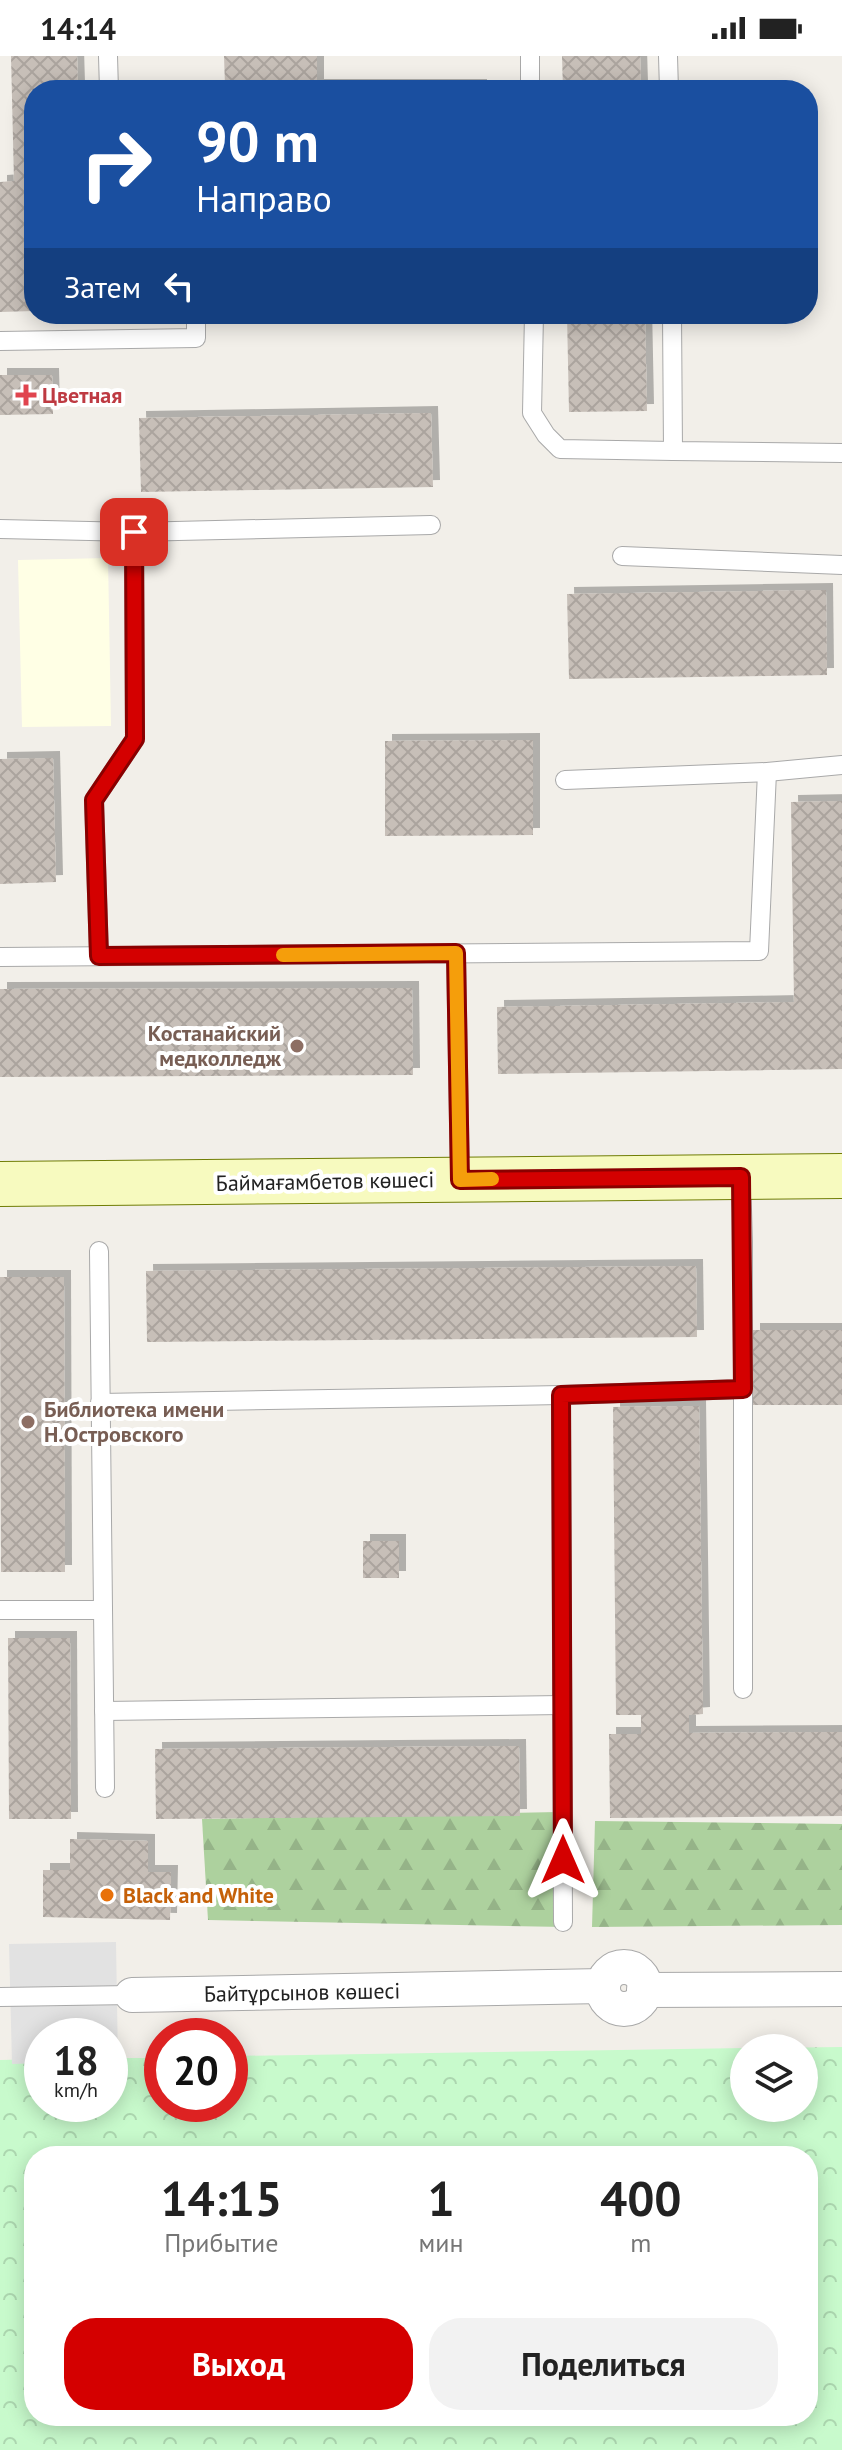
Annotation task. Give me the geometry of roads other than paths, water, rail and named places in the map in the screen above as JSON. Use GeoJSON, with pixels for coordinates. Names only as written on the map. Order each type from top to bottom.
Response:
{"type":"FeatureCollection","features":[{"type":"Feature","properties":{"kind":"main road","name":"Баймағамбетов көшесі"},"geometry":{"type":"LineString","coordinates":[[0,1184],[842,1176]]}},
{"type":"Feature","properties":{"kind":"street","name":"Байтұрсынов көшесі"},"geometry":{"type":"LineString","coordinates":[[132,1995],[603,1986],[606,1998],[616,2007],[623,2008],[636,2005],[644,1990],[842,1989]]}},
{"type":"Feature","properties":{"kind":"lane"},"geometry":{"type":"LineString","coordinates":[[108,56],[109,80]]}},
{"type":"Feature","properties":{"kind":"lane"},"geometry":{"type":"LineString","coordinates":[[530,56],[530,80]]}},
{"type":"Feature","properties":{"kind":"lane"},"geometry":{"type":"LineString","coordinates":[[668,56],[669,80]]}},
{"type":"Feature","properties":{"kind":"lane"},"geometry":{"type":"LineString","coordinates":[[0,341],[196,338],[196,324]]}},
{"type":"Feature","properties":{"kind":"lane"},"geometry":{"type":"LineString","coordinates":[[534,324],[532,413],[546,435],[560,449],[842,453]]}},
{"type":"Feature","properties":{"kind":"lane"},"geometry":{"type":"LineString","coordinates":[[672,324],[673,451]]}},
{"type":"Feature","properties":{"kind":"lane"},"geometry":{"type":"LineString","coordinates":[[0,529],[134,532],[431,525]]}},
{"type":"Feature","properties":{"kind":"lane"},"geometry":{"type":"LineString","coordinates":[[99,956],[94,800],[135,739],[134,532]]}},
{"type":"Feature","properties":{"kind":"lane"},"geometry":{"type":"LineString","coordinates":[[622,556],[842,565]]}},
{"type":"Feature","properties":{"kind":"lane"},"geometry":{"type":"LineString","coordinates":[[565,780],[767,772],[842,765]]}},
{"type":"Feature","properties":{"kind":"lane"},"geometry":{"type":"LineString","coordinates":[[0,957],[759,951],[767,772]]}},
{"type":"Feature","properties":{"kind":"lane"},"geometry":{"type":"LineString","coordinates":[[456,953],[460,1180]]}},
{"type":"Feature","properties":{"kind":"lane"},"geometry":{"type":"LineString","coordinates":[[741,1177],[743,1689]]}},
{"type":"Feature","properties":{"kind":"lane"},"geometry":{"type":"LineString","coordinates":[[99,1251],[105,1788]]}},
{"type":"Feature","properties":{"kind":"lane"},"geometry":{"type":"LineString","coordinates":[[100,1403],[743,1389]]}},
{"type":"Feature","properties":{"kind":"lane"},"geometry":{"type":"LineString","coordinates":[[561,1395],[563,1922]]}},
{"type":"Feature","properties":{"kind":"lane"},"geometry":{"type":"LineString","coordinates":[[0,1610],[103,1610]]}},
{"type":"Feature","properties":{"kind":"lane"},"geometry":{"type":"LineString","coordinates":[[104,1711],[562,1705]]}},
{"type":"Feature","properties":{"kind":"lane","name":"Байтұрсынов көшесі"},"geometry":{"type":"LineString","coordinates":[[0,1997],[132,1995]]}},
{"type":"Feature","properties":{"kind":"place","name":"Цветная"},"geometry":{"type":"Point","coordinates":[26,395]}},
{"type":"Feature","properties":{"kind":"place","name":"Костанайский медколледж"},"geometry":{"type":"Point","coordinates":[297,1046]}},
{"type":"Feature","properties":{"kind":"place","name":"Библиотека имени Н.Островского"},"geometry":{"type":"Point","coordinates":[28,1422]}},
{"type":"Feature","properties":{"kind":"place","name":"Black and White"},"geometry":{"type":"Point","coordinates":[107,1895]}}]}
